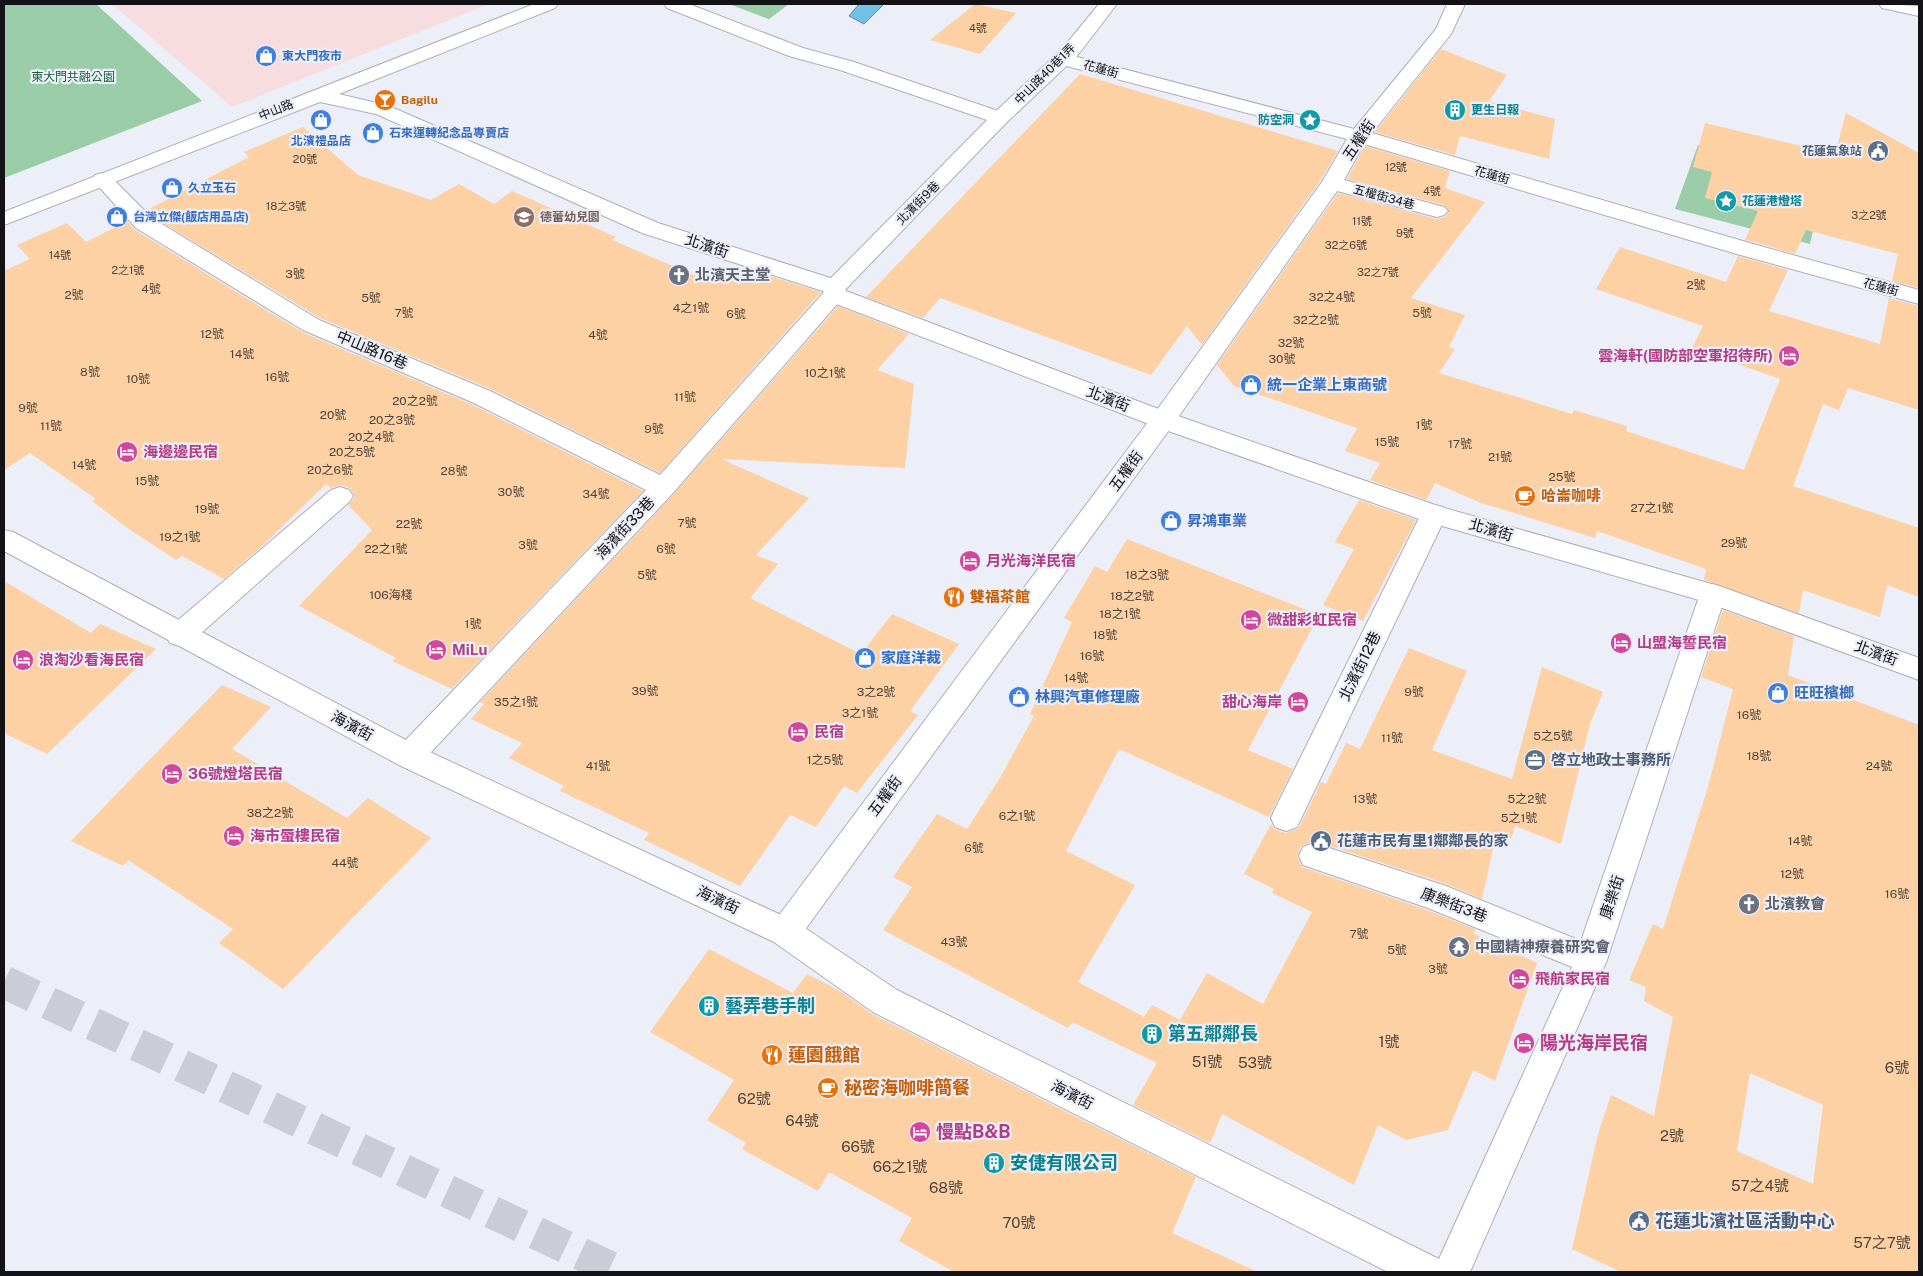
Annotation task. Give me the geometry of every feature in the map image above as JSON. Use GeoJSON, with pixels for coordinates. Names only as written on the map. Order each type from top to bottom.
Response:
{"type":"FeatureCollection","features":[{"type":"Feature","properties":{"kind":"street","name":"中山路"},"geometry":{"type":"LineString","coordinates":[[4,219],[550,4]]}},
{"type":"Feature","properties":{"kind":"street"},"geometry":{"type":"LineString","coordinates":[[674,4],[796,52],[847,66],[1000,118]]}},
{"type":"Feature","properties":{"kind":"street","name":"中山路40巷1弄"},"geometry":{"type":"LineString","coordinates":[[1000,118],[1062,59],[1108,4]]}},
{"type":"Feature","properties":{"kind":"street","name":"五權街"},"geometry":{"type":"LineString","coordinates":[[785,932],[1163,420],[1332,183],[1360,136],[1445,30],[1456,4]]}},
{"type":"Feature","properties":{"kind":"street"},"geometry":{"type":"LineString","coordinates":[[1888,4],[1919,11]]}},
{"type":"Feature","properties":{"kind":"street","name":"花蓮街"},"geometry":{"type":"LineString","coordinates":[[1062,59],[1360,136],[1919,298]]}},
{"type":"Feature","properties":{"kind":"street","name":"北濱街"},"geometry":{"type":"LineString","coordinates":[[316,95],[382,110],[650,228],[834,291],[1163,420],[1434,514],[1713,594],[1919,669]]}},
{"type":"Feature","properties":{"kind":"street","name":"北濱街9巷"},"geometry":{"type":"LineString","coordinates":[[834,291],[1000,118]]}},
{"type":"Feature","properties":{"kind":"street","name":"中山路16巷"},"geometry":{"type":"LineString","coordinates":[[102,179],[144,223],[311,325],[482,397],[663,488]]}},
{"type":"Feature","properties":{"kind":"street","name":"五權街34巷"},"geometry":{"type":"LineString","coordinates":[[1332,183],[1437,211]]}},
{"type":"Feature","properties":{"kind":"street","name":"海濱街33巷"},"geometry":{"type":"LineString","coordinates":[[409,756],[663,488],[834,291]]}},
{"type":"Feature","properties":{"kind":"street"},"geometry":{"type":"LineString","coordinates":[[180,635],[340,496]]}},
{"type":"Feature","properties":{"kind":"street","name":"北濱街12巷"},"geometry":{"type":"LineString","coordinates":[[1286,818],[1434,514]]}},
{"type":"Feature","properties":{"kind":"street","name":"海濱街"},"geometry":{"type":"LineString","coordinates":[[4,539],[409,756],[785,932],[885,1001],[1426,1272]]}},
{"type":"Feature","properties":{"kind":"street","name":"康樂街"},"geometry":{"type":"LineString","coordinates":[[1451,1272],[1591,960],[1713,594]]}},
{"type":"Feature","properties":{"kind":"street","name":"康樂街3巷"},"geometry":{"type":"LineString","coordinates":[[1314,856],[1434,896],[1591,960]]}},
{"type":"Feature","properties":{"kind":"shaded area","name":"東大門夜市"},"geometry":{"type":"Polygon","coordinates":[[[112,4],[489,4],[232,107],[112,4]]]}},
{"type":"Feature","properties":{"kind":"green space","name":"東大門共融公園"},"geometry":{"type":"Polygon","coordinates":[[[4,4],[96,4],[202,101],[4,178],[4,4]]]}},
{"type":"Feature","properties":{"kind":"green space"},"geometry":{"type":"Polygon","coordinates":[[[729,4],[789,4],[769,19],[729,4]]]}},
{"type":"Feature","properties":{"kind":"green space","name":"花蓮港燈塔"},"geometry":{"type":"Polygon","coordinates":[[[1698,145],[1825,176],[1810,244],[1675,209],[1698,145]]]}},
{"type":"Feature","properties":{"kind":"water"},"geometry":{"type":"Polygon","coordinates":[[[859,4],[884,4],[864,24],[849,16],[859,4]]]}},
{"type":"Feature","properties":{"kind":"building"},"geometry":{"type":"Polygon","coordinates":[[[975,4],[1016,13],[980,54],[930,40],[975,4]]]}},
{"type":"Feature","properties":{"kind":"building","name":"更生日報"},"geometry":{"type":"Polygon","coordinates":[[[1441,49],[1507,75],[1489,101],[1555,119],[1549,159],[1460,136],[1455,155],[1375,132],[1441,49]]]}},
{"type":"Feature","properties":{"kind":"building"},"geometry":{"type":"Polygon","coordinates":[[[1080,74],[1338,151],[1320,181],[1202,345],[1187,326],[1151,375],[940,298],[923,318],[866,297],[1080,74]]]}},
{"type":"Feature","properties":{"kind":"building"},"geometry":{"type":"Polygon","coordinates":[[[1846,113],[1919,153],[1919,288],[1892,281],[1898,254],[1806,230],[1795,254],[1745,240],[1758,211],[1705,198],[1712,172],[1693,167],[1705,123],[1835,154],[1846,113]]]}},
{"type":"Feature","properties":{"kind":"building"},"geometry":{"type":"Polygon","coordinates":[[[303,127],[358,175],[431,200],[459,184],[494,204],[512,191],[616,237],[612,240],[696,276],[702,271],[731,281],[744,268],[821,292],[660,473],[491,389],[320,318],[153,217],[147,210],[249,157],[244,152],[303,127]]]}},
{"type":"Feature","properties":{"kind":"building"},"geometry":{"type":"Polygon","coordinates":[[[1365,146],[1450,171],[1445,188],[1485,202],[1411,298],[1465,315],[1449,347],[1455,349],[1439,373],[1572,414],[1574,410],[1627,426],[1626,431],[1744,470],[1780,379],[1692,348],[1703,326],[1596,289],[1620,247],[1726,282],[1738,256],[1788,270],[1769,311],[1880,344],[1889,298],[1919,306],[1919,410],[1848,388],[1839,410],[1823,404],[1793,486],[1919,528],[1919,597],[1887,585],[1880,617],[1803,590],[1799,613],[1704,580],[1706,569],[1597,531],[1595,538],[1481,503],[1435,483],[1426,500],[1370,480],[1380,463],[1345,451],[1357,428],[1234,386],[1217,365],[1338,193],[1437,219],[1445,217],[1449,212],[1444,205],[1347,179],[1365,146]]]}},
{"type":"Feature","properties":{"kind":"building"},"geometry":{"type":"Polygon","coordinates":[[[127,221],[135,230],[302,332],[473,405],[643,491],[452,689],[392,661],[396,658],[299,606],[372,530],[348,505],[355,497],[350,488],[341,485],[331,488],[326,484],[261,547],[224,579],[182,556],[176,560],[126,527],[92,501],[96,499],[30,453],[4,470],[4,271],[30,259],[17,245],[67,223],[86,242],[127,221]]]}},
{"type":"Feature","properties":{"kind":"building"},"geometry":{"type":"Polygon","coordinates":[[[838,306],[909,334],[877,370],[914,384],[905,468],[721,459],[809,498],[756,555],[778,564],[750,598],[861,654],[892,614],[959,644],[910,711],[918,715],[857,793],[844,786],[816,827],[790,815],[740,886],[644,840],[649,833],[560,791],[564,786],[509,758],[522,743],[471,719],[484,704],[480,702],[673,495],[838,306]]]}},
{"type":"Feature","properties":{"kind":"building"},"geometry":{"type":"Polygon","coordinates":[[[1359,500],[1416,520],[1363,621],[1323,605],[1354,549],[1335,542],[1359,500]]]}},
{"type":"Feature","properties":{"kind":"building"},"geometry":{"type":"Polygon","coordinates":[[[1127,539],[1319,615],[1248,750],[1293,769],[1269,817],[1119,749],[1066,851],[1135,885],[1078,982],[1144,1017],[1152,1005],[1180,1020],[1207,973],[1263,1004],[1312,912],[1272,893],[1274,889],[1244,874],[1271,824],[1274,829],[1285,833],[1299,828],[1321,782],[1326,784],[1346,743],[1360,749],[1409,648],[1467,671],[1432,750],[1512,779],[1542,667],[1603,692],[1590,724],[1561,844],[1515,826],[1511,839],[1496,835],[1482,899],[1447,884],[1315,841],[1301,846],[1297,857],[1302,867],[1427,910],[1475,929],[1474,934],[1537,963],[1495,1081],[1473,1070],[1448,1130],[1406,1140],[1378,1125],[1354,1185],[1222,1114],[1210,1143],[1133,1105],[1157,1063],[1072,1022],[1068,1028],[883,930],[912,887],[893,877],[937,814],[967,829],[1000,778],[1034,716],[1030,714],[1072,622],[1064,618],[1095,566],[1107,572],[1127,539]]]}},
{"type":"Feature","properties":{"kind":"building"},"geometry":{"type":"Polygon","coordinates":[[[4,581],[91,633],[100,624],[156,649],[47,754],[4,733],[4,581]]]}},
{"type":"Feature","properties":{"kind":"building"},"geometry":{"type":"Polygon","coordinates":[[[1723,610],[1794,636],[1788,675],[1919,725],[1919,1272],[1621,1272],[1572,1249],[1598,1134],[1611,1095],[1654,1116],[1673,1017],[1644,1001],[1646,987],[1629,980],[1653,924],[1663,929],[1708,787],[1733,689],[1701,677],[1723,610]],[[1750,1073],[1737,1151],[1813,1184],[1823,1105],[1750,1073]]]}},
{"type":"Feature","properties":{"kind":"building"},"geometry":{"type":"Polygon","coordinates":[[[222,685],[271,707],[232,749],[347,818],[368,798],[431,838],[283,989],[219,943],[233,929],[128,860],[123,866],[71,841],[222,685]]]}},
{"type":"Feature","properties":{"kind":"building"},"geometry":{"type":"Polygon","coordinates":[[[709,949],[793,993],[807,974],[840,991],[872,1014],[1196,1177],[1172,1233],[1258,1272],[954,1272],[899,1241],[912,1218],[829,1172],[818,1191],[742,1149],[746,1143],[707,1120],[734,1080],[650,1032],[709,949]]]}},
{"type":"Feature","properties":{"kind":"tunnel"},"geometry":{"type":"LineString","coordinates":[[4,982],[619,1272]]}},
{"type":"Feature","properties":{"kind":"place","name":"東大門夜市"},"geometry":{"type":"Point","coordinates":[266,56]}},
{"type":"Feature","properties":{"kind":"place","name":"Bagilu"},"geometry":{"type":"Point","coordinates":[385,100]}},
{"type":"Feature","properties":{"kind":"place","name":"更生日報"},"geometry":{"type":"Point","coordinates":[1455,110]}},
{"type":"Feature","properties":{"kind":"place","name":"北濱禮品店"},"geometry":{"type":"Point","coordinates":[321,120]}},
{"type":"Feature","properties":{"kind":"place","name":"防空洞"},"geometry":{"type":"Point","coordinates":[1310,120]}},
{"type":"Feature","properties":{"kind":"place","name":"石來運轉紀念品專賣店"},"geometry":{"type":"Point","coordinates":[373,133]}},
{"type":"Feature","properties":{"kind":"place","name":"花蓮氣象站"},"geometry":{"type":"Point","coordinates":[1878,151]}},
{"type":"Feature","properties":{"kind":"place","name":"久立玉石"},"geometry":{"type":"Point","coordinates":[172,188]}},
{"type":"Feature","properties":{"kind":"place","name":"花蓮港燈塔"},"geometry":{"type":"Point","coordinates":[1726,201]}},
{"type":"Feature","properties":{"kind":"place","name":"台灣立傑(飯店用品店)"},"geometry":{"type":"Point","coordinates":[117,217]}},
{"type":"Feature","properties":{"kind":"place","name":"德蕾幼兒園"},"geometry":{"type":"Point","coordinates":[524,217]}},
{"type":"Feature","properties":{"kind":"place","name":"北濱天主堂"},"geometry":{"type":"Point","coordinates":[679,275]}},
{"type":"Feature","properties":{"kind":"place","name":"雲海軒(國防部空軍招待所)"},"geometry":{"type":"Point","coordinates":[1789,356]}},
{"type":"Feature","properties":{"kind":"place","name":"統一企業上東商號"},"geometry":{"type":"Point","coordinates":[1251,385]}},
{"type":"Feature","properties":{"kind":"place","name":"海邊邊民宿"},"geometry":{"type":"Point","coordinates":[127,452]}},
{"type":"Feature","properties":{"kind":"place","name":"哈崙咖啡"},"geometry":{"type":"Point","coordinates":[1525,496]}},
{"type":"Feature","properties":{"kind":"place","name":"昇鴻車業"},"geometry":{"type":"Point","coordinates":[1171,521]}},
{"type":"Feature","properties":{"kind":"place","name":"月光海洋民宿"},"geometry":{"type":"Point","coordinates":[970,561]}},
{"type":"Feature","properties":{"kind":"place","name":"雙福茶館"},"geometry":{"type":"Point","coordinates":[954,597]}},
{"type":"Feature","properties":{"kind":"place","name":"微甜彩虹民宿"},"geometry":{"type":"Point","coordinates":[1251,620]}},
{"type":"Feature","properties":{"kind":"place","name":"山盟海誓民宿"},"geometry":{"type":"Point","coordinates":[1621,643]}},
{"type":"Feature","properties":{"kind":"place","name":"MiLu"},"geometry":{"type":"Point","coordinates":[436,650]}},
{"type":"Feature","properties":{"kind":"place","name":"家庭洋裁"},"geometry":{"type":"Point","coordinates":[865,658]}},
{"type":"Feature","properties":{"kind":"place","name":"浪淘沙看海民宿"},"geometry":{"type":"Point","coordinates":[23,660]}},
{"type":"Feature","properties":{"kind":"place","name":"旺旺檳榔"},"geometry":{"type":"Point","coordinates":[1778,693]}},
{"type":"Feature","properties":{"kind":"place","name":"林興汽車修理廠"},"geometry":{"type":"Point","coordinates":[1019,697]}},
{"type":"Feature","properties":{"kind":"place","name":"甜心海岸"},"geometry":{"type":"Point","coordinates":[1298,702]}},
{"type":"Feature","properties":{"kind":"place","name":"民宿"},"geometry":{"type":"Point","coordinates":[798,732]}},
{"type":"Feature","properties":{"kind":"place","name":"啓立地政士事務所"},"geometry":{"type":"Point","coordinates":[1535,760]}},
{"type":"Feature","properties":{"kind":"place","name":"36號燈塔民宿"},"geometry":{"type":"Point","coordinates":[172,774]}},
{"type":"Feature","properties":{"kind":"place","name":"海市蜃樓民宿"},"geometry":{"type":"Point","coordinates":[234,836]}},
{"type":"Feature","properties":{"kind":"place","name":"花蓮市民有里1鄰鄰長的家"},"geometry":{"type":"Point","coordinates":[1321,841]}},
{"type":"Feature","properties":{"kind":"place","name":"北濱教會"},"geometry":{"type":"Point","coordinates":[1749,904]}},
{"type":"Feature","properties":{"kind":"place","name":"中國精神療養研究會"},"geometry":{"type":"Point","coordinates":[1459,947]}},
{"type":"Feature","properties":{"kind":"place","name":"飛航家民宿"},"geometry":{"type":"Point","coordinates":[1519,979]}},
{"type":"Feature","properties":{"kind":"place","name":"藝弄巷手制"},"geometry":{"type":"Point","coordinates":[709,1006]}},
{"type":"Feature","properties":{"kind":"place","name":"第五鄰鄰長"},"geometry":{"type":"Point","coordinates":[1152,1034]}},
{"type":"Feature","properties":{"kind":"place","name":"陽光海岸民宿"},"geometry":{"type":"Point","coordinates":[1524,1043]}},
{"type":"Feature","properties":{"kind":"place","name":"蓮園餓館"},"geometry":{"type":"Point","coordinates":[772,1055]}},
{"type":"Feature","properties":{"kind":"place","name":"秘密海咖啡簡餐"},"geometry":{"type":"Point","coordinates":[828,1088]}},
{"type":"Feature","properties":{"kind":"place","name":"慢點B&B"},"geometry":{"type":"Point","coordinates":[920,1132]}},
{"type":"Feature","properties":{"kind":"place","name":"安倢有限公司"},"geometry":{"type":"Point","coordinates":[994,1163]}},
{"type":"Feature","properties":{"kind":"place","name":"花蓮北濱社區活動中心"},"geometry":{"type":"Point","coordinates":[1639,1221]}}]}
